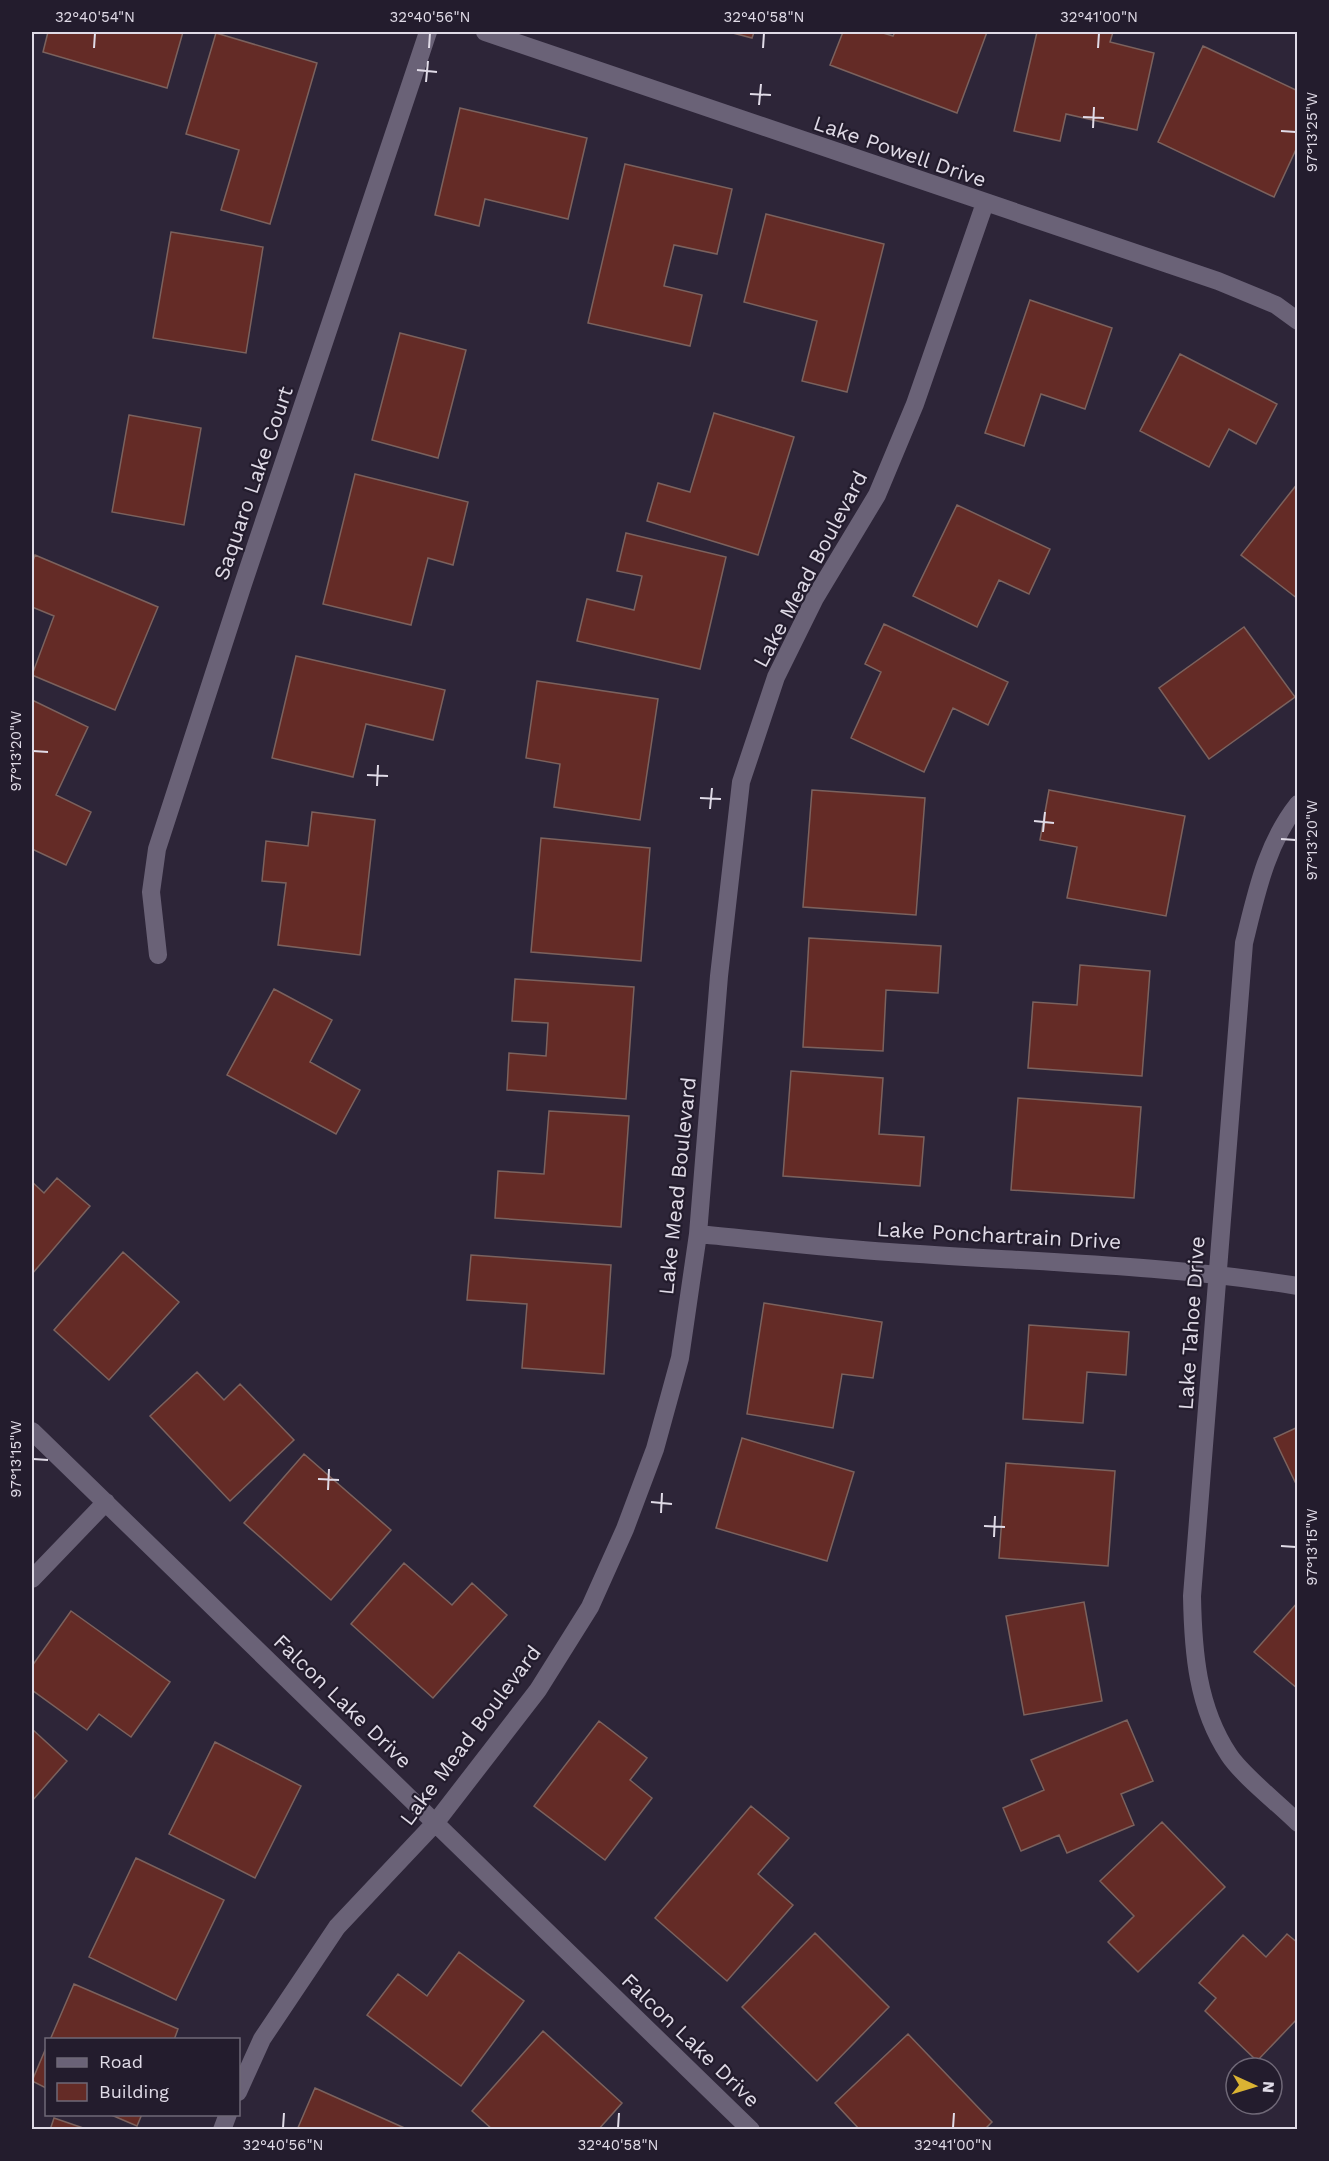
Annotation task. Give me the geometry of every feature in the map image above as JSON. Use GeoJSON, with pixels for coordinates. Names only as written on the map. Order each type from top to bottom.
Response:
{"type":"FeatureCollection","features":[{"type":"Feature","properties":{"kind":"street","name":"Saquaro Lake Court"},"geometry":{"type":"LineString","coordinates":[[158,955],[151,892],[157,849],[243,584],[428,32]]}},
{"type":"Feature","properties":{"kind":"street","name":"Lake Powell Drive"},"geometry":{"type":"LineString","coordinates":[[485,32],[1218,281],[1276,305],[1298,321]]}},
{"type":"Feature","properties":{"kind":"street","name":"Lake Mead Boulevard"},"geometry":{"type":"LineString","coordinates":[[240,2088],[262,2039],[337,1927],[436,1822],[538,1690],[590,1607],[621,1538],[655,1449],[680,1358],[698,1234],[718,976],[741,782],[776,678],[815,598],[877,495],[915,404],[985,203]]}},
{"type":"Feature","properties":{"kind":"street","name":"Lake Tahoe Drive"},"geometry":{"type":"LineString","coordinates":[[1298,804],[1289,815],[1263,868],[1244,943],[1192,1596],[1193,1652],[1204,1705],[1229,1755],[1298,1822]]}},
{"type":"Feature","properties":{"kind":"street","name":"Lake Ponchartrain Drive"},"geometry":{"type":"LineString","coordinates":[[698,1234],[888,1252],[1112,1264],[1218,1273],[1298,1286]]}},
{"type":"Feature","properties":{"kind":"street","name":"Falcon Lake Drive"},"geometry":{"type":"LineString","coordinates":[[32,1431],[751,2130]]}},
{"type":"Feature","properties":{"kind":"street"},"geometry":{"type":"LineString","coordinates":[[32,1579],[106,1502]]}},
{"type":"Feature","properties":{"kind":"street"},"geometry":{"type":"LineString","coordinates":[[222,2130],[228,2116]]}},
{"type":"Feature","properties":{"kind":"building"},"geometry":{"type":"Polygon","coordinates":[[[48,32],[183,32],[167,88],[43,52],[48,32]]]}},
{"type":"Feature","properties":{"kind":"building"},"geometry":{"type":"Polygon","coordinates":[[[729,32],[754,32],[752,38],[729,32]]]}},
{"type":"Feature","properties":{"kind":"building"},"geometry":{"type":"Polygon","coordinates":[[[843,32],[880,32],[893,36],[895,32],[987,32],[957,113],[830,65],[843,32]]]}},
{"type":"Feature","properties":{"kind":"building"},"geometry":{"type":"Polygon","coordinates":[[[1037,32],[1113,32],[1110,42],[1154,53],[1137,130],[1066,114],[1060,141],[1014,131],[1037,32]]]}},
{"type":"Feature","properties":{"kind":"building"},"geometry":{"type":"Polygon","coordinates":[[[216,33],[317,63],[270,224],[221,210],[239,150],[186,134],[216,33]]]}},
{"type":"Feature","properties":{"kind":"building"},"geometry":{"type":"Polygon","coordinates":[[[1203,46],[1298,91],[1298,145],[1274,197],[1158,142],[1203,46]]]}},
{"type":"Feature","properties":{"kind":"building"},"geometry":{"type":"Polygon","coordinates":[[[460,108],[587,138],[568,219],[485,199],[479,226],[435,215],[460,108]]]}},
{"type":"Feature","properties":{"kind":"building"},"geometry":{"type":"Polygon","coordinates":[[[625,164],[732,189],[717,254],[674,245],[664,286],[702,295],[690,346],[588,323],[625,164]]]}},
{"type":"Feature","properties":{"kind":"building"},"geometry":{"type":"Polygon","coordinates":[[[766,214],[884,244],[847,392],[802,381],[817,321],[744,302],[766,214]]]}},
{"type":"Feature","properties":{"kind":"building"},"geometry":{"type":"Polygon","coordinates":[[[171,232],[263,247],[246,353],[153,338],[171,232]]]}},
{"type":"Feature","properties":{"kind":"building"},"geometry":{"type":"Polygon","coordinates":[[[1030,300],[1112,328],[1085,409],[1041,394],[1024,446],[985,433],[1030,300]]]}},
{"type":"Feature","properties":{"kind":"building"},"geometry":{"type":"Polygon","coordinates":[[[400,333],[466,350],[438,458],[372,440],[400,333]]]}},
{"type":"Feature","properties":{"kind":"building"},"geometry":{"type":"Polygon","coordinates":[[[1180,354],[1277,404],[1256,444],[1229,429],[1209,467],[1140,431],[1180,354]]]}},
{"type":"Feature","properties":{"kind":"building"},"geometry":{"type":"Polygon","coordinates":[[[714,413],[794,437],[758,555],[647,521],[658,483],[690,492],[714,413]]]}},
{"type":"Feature","properties":{"kind":"building"},"geometry":{"type":"Polygon","coordinates":[[[129,415],[201,428],[184,525],[112,512],[129,415]]]}},
{"type":"Feature","properties":{"kind":"building"},"geometry":{"type":"Polygon","coordinates":[[[355,474],[468,502],[453,565],[428,558],[411,625],[323,604],[355,474]]]}},
{"type":"Feature","properties":{"kind":"building"},"geometry":{"type":"Polygon","coordinates":[[[1298,483],[1298,599],[1241,555],[1298,483]]]}},
{"type":"Feature","properties":{"kind":"building"},"geometry":{"type":"Polygon","coordinates":[[[957,505],[1050,549],[1029,594],[999,580],[977,627],[913,596],[957,505]]]}},
{"type":"Feature","properties":{"kind":"building"},"geometry":{"type":"Polygon","coordinates":[[[626,533],[726,557],[700,669],[577,641],[587,599],[634,610],[642,576],[617,571],[626,533]]]}},
{"type":"Feature","properties":{"kind":"building"},"geometry":{"type":"Polygon","coordinates":[[[35,555],[158,607],[115,710],[32,675],[54,616],[32,607],[32,564],[35,555]]]}},
{"type":"Feature","properties":{"kind":"building"},"geometry":{"type":"Polygon","coordinates":[[[884,624],[1008,682],[988,725],[953,708],[924,772],[851,738],[881,672],[865,664],[884,624]]]}},
{"type":"Feature","properties":{"kind":"building"},"geometry":{"type":"Polygon","coordinates":[[[1244,627],[1295,697],[1209,759],[1159,688],[1244,627]]]}},
{"type":"Feature","properties":{"kind":"building"},"geometry":{"type":"Polygon","coordinates":[[[296,656],[445,690],[433,740],[366,724],[353,777],[272,758],[296,656]]]}},
{"type":"Feature","properties":{"kind":"building"},"geometry":{"type":"Polygon","coordinates":[[[537,681],[658,699],[640,820],[554,807],[560,764],[526,758],[537,681]]]}},
{"type":"Feature","properties":{"kind":"building"},"geometry":{"type":"Polygon","coordinates":[[[32,700],[88,727],[56,795],[91,812],[66,865],[32,849],[32,700]]]}},
{"type":"Feature","properties":{"kind":"building"},"geometry":{"type":"Polygon","coordinates":[[[812,790],[925,798],[916,915],[803,907],[812,790]]]}},
{"type":"Feature","properties":{"kind":"building"},"geometry":{"type":"Polygon","coordinates":[[[1049,790],[1185,816],[1166,916],[1067,898],[1077,847],[1040,840],[1049,790]]]}},
{"type":"Feature","properties":{"kind":"building"},"geometry":{"type":"Polygon","coordinates":[[[312,812],[375,820],[360,955],[278,945],[286,883],[262,881],[266,841],[308,846],[312,812]]]}},
{"type":"Feature","properties":{"kind":"building"},"geometry":{"type":"Polygon","coordinates":[[[541,838],[650,848],[641,961],[531,952],[541,838]]]}},
{"type":"Feature","properties":{"kind":"building"},"geometry":{"type":"Polygon","coordinates":[[[809,938],[941,946],[938,993],[886,990],[883,1051],[803,1047],[809,938]]]}},
{"type":"Feature","properties":{"kind":"building"},"geometry":{"type":"Polygon","coordinates":[[[1080,965],[1150,971],[1142,1076],[1028,1068],[1033,1002],[1077,1005],[1080,965]]]}},
{"type":"Feature","properties":{"kind":"building"},"geometry":{"type":"Polygon","coordinates":[[[515,979],[634,987],[626,1099],[507,1090],[509,1053],[546,1056],[548,1023],[512,1021],[515,979]]]}},
{"type":"Feature","properties":{"kind":"building"},"geometry":{"type":"Polygon","coordinates":[[[274,989],[332,1020],[310,1062],[360,1090],[336,1134],[227,1075],[274,989]]]}},
{"type":"Feature","properties":{"kind":"building"},"geometry":{"type":"Polygon","coordinates":[[[791,1071],[883,1078],[879,1134],[924,1137],[920,1186],[783,1176],[791,1071]]]}},
{"type":"Feature","properties":{"kind":"building"},"geometry":{"type":"Polygon","coordinates":[[[1018,1098],[1141,1107],[1134,1198],[1011,1190],[1018,1098]]]}},
{"type":"Feature","properties":{"kind":"building"},"geometry":{"type":"Polygon","coordinates":[[[549,1111],[629,1116],[621,1227],[495,1218],[498,1171],[544,1174],[549,1111]]]}},
{"type":"Feature","properties":{"kind":"building"},"geometry":{"type":"Polygon","coordinates":[[[57,1178],[90,1206],[32,1274],[32,1182],[44,1193],[57,1178]]]}},
{"type":"Feature","properties":{"kind":"building"},"geometry":{"type":"Polygon","coordinates":[[[123,1252],[179,1302],[109,1380],[54,1330],[123,1252]]]}},
{"type":"Feature","properties":{"kind":"building"},"geometry":{"type":"Polygon","coordinates":[[[471,1255],[611,1265],[604,1374],[522,1368],[527,1304],[467,1300],[471,1255]]]}},
{"type":"Feature","properties":{"kind":"building"},"geometry":{"type":"Polygon","coordinates":[[[764,1303],[882,1322],[873,1378],[842,1374],[833,1428],[747,1414],[764,1303]]]}},
{"type":"Feature","properties":{"kind":"building"},"geometry":{"type":"Polygon","coordinates":[[[1029,1325],[1129,1332],[1126,1375],[1087,1372],[1083,1423],[1023,1419],[1029,1325]]]}},
{"type":"Feature","properties":{"kind":"building"},"geometry":{"type":"Polygon","coordinates":[[[197,1372],[224,1400],[240,1384],[294,1440],[230,1501],[150,1416],[197,1372]]]}},
{"type":"Feature","properties":{"kind":"building"},"geometry":{"type":"Polygon","coordinates":[[[1298,1427],[1298,1488],[1274,1438],[1298,1427]]]}},
{"type":"Feature","properties":{"kind":"building"},"geometry":{"type":"Polygon","coordinates":[[[742,1438],[854,1472],[827,1561],[716,1528],[742,1438]]]}},
{"type":"Feature","properties":{"kind":"building"},"geometry":{"type":"Polygon","coordinates":[[[304,1454],[391,1530],[331,1600],[244,1523],[304,1454]]]}},
{"type":"Feature","properties":{"kind":"building"},"geometry":{"type":"Polygon","coordinates":[[[1006,1463],[1115,1471],[1108,1566],[999,1558],[1006,1463]]]}},
{"type":"Feature","properties":{"kind":"building"},"geometry":{"type":"Polygon","coordinates":[[[404,1563],[452,1605],[472,1583],[507,1615],[433,1698],[351,1624],[404,1563]]]}},
{"type":"Feature","properties":{"kind":"building"},"geometry":{"type":"Polygon","coordinates":[[[1084,1602],[1102,1701],[1024,1715],[1006,1616],[1084,1602]]]}},
{"type":"Feature","properties":{"kind":"building"},"geometry":{"type":"Polygon","coordinates":[[[1298,1602],[1298,1689],[1254,1652],[1298,1602]]]}},
{"type":"Feature","properties":{"kind":"building"},"geometry":{"type":"Polygon","coordinates":[[[71,1611],[170,1682],[131,1737],[99,1714],[87,1730],[32,1690],[32,1666],[71,1611]]]}},
{"type":"Feature","properties":{"kind":"building"},"geometry":{"type":"Polygon","coordinates":[[[1127,1720],[1153,1781],[1121,1794],[1134,1825],[1067,1853],[1059,1835],[1021,1851],[1003,1808],[1044,1790],[1031,1760],[1127,1720]]]}},
{"type":"Feature","properties":{"kind":"building"},"geometry":{"type":"Polygon","coordinates":[[[599,1721],[647,1758],[630,1780],[652,1798],[605,1860],[534,1806],[599,1721]]]}},
{"type":"Feature","properties":{"kind":"building"},"geometry":{"type":"Polygon","coordinates":[[[32,1729],[67,1761],[32,1801],[32,1729]]]}},
{"type":"Feature","properties":{"kind":"building"},"geometry":{"type":"Polygon","coordinates":[[[215,1742],[301,1786],[255,1878],[169,1834],[215,1742]]]}},
{"type":"Feature","properties":{"kind":"building"},"geometry":{"type":"Polygon","coordinates":[[[751,1806],[789,1838],[758,1874],[793,1905],[727,1981],[655,1918],[751,1806]]]}},
{"type":"Feature","properties":{"kind":"building"},"geometry":{"type":"Polygon","coordinates":[[[1162,1822],[1225,1887],[1138,1972],[1108,1942],[1134,1916],[1100,1881],[1162,1822]]]}},
{"type":"Feature","properties":{"kind":"building"},"geometry":{"type":"Polygon","coordinates":[[[136,1858],[224,1900],[176,2000],[89,1957],[136,1858]]]}},
{"type":"Feature","properties":{"kind":"building"},"geometry":{"type":"Polygon","coordinates":[[[815,1933],[889,2007],[817,2081],[742,2007],[815,1933]]]}},
{"type":"Feature","properties":{"kind":"building"},"geometry":{"type":"Polygon","coordinates":[[[1287,1934],[1298,1943],[1298,2018],[1262,2056],[1252,2056],[1205,2011],[1216,1998],[1199,1983],[1243,1935],[1266,1957],[1287,1934]]]}},
{"type":"Feature","properties":{"kind":"building"},"geometry":{"type":"Polygon","coordinates":[[[459,1952],[524,2001],[461,2086],[367,2015],[398,1974],[427,1996],[459,1952]]]}},
{"type":"Feature","properties":{"kind":"building"},"geometry":{"type":"Polygon","coordinates":[[[74,1984],[178,2029],[175,2038],[51,2038],[74,1984]]]}},
{"type":"Feature","properties":{"kind":"building"},"geometry":{"type":"Polygon","coordinates":[[[543,2031],[622,2103],[598,2130],[493,2130],[472,2111],[543,2031]]]}},
{"type":"Feature","properties":{"kind":"building"},"geometry":{"type":"Polygon","coordinates":[[[908,2034],[992,2122],[984,2130],[860,2130],[835,2103],[908,2034]]]}},
{"type":"Feature","properties":{"kind":"building"},"geometry":{"type":"Polygon","coordinates":[[[45,2050],[45,2088],[32,2081],[45,2050]]]}},
{"type":"Feature","properties":{"kind":"building"},"geometry":{"type":"Polygon","coordinates":[[[315,2088],[409,2130],[297,2130],[315,2088]]]}},
{"type":"Feature","properties":{"kind":"building"},"geometry":{"type":"Polygon","coordinates":[[[114,2116],[141,2116],[137,2126],[114,2116]]]}},
{"type":"Feature","properties":{"kind":"building"},"geometry":{"type":"Polygon","coordinates":[[[54,2118],[89,2130],[50,2130],[54,2118]]]}}]}
